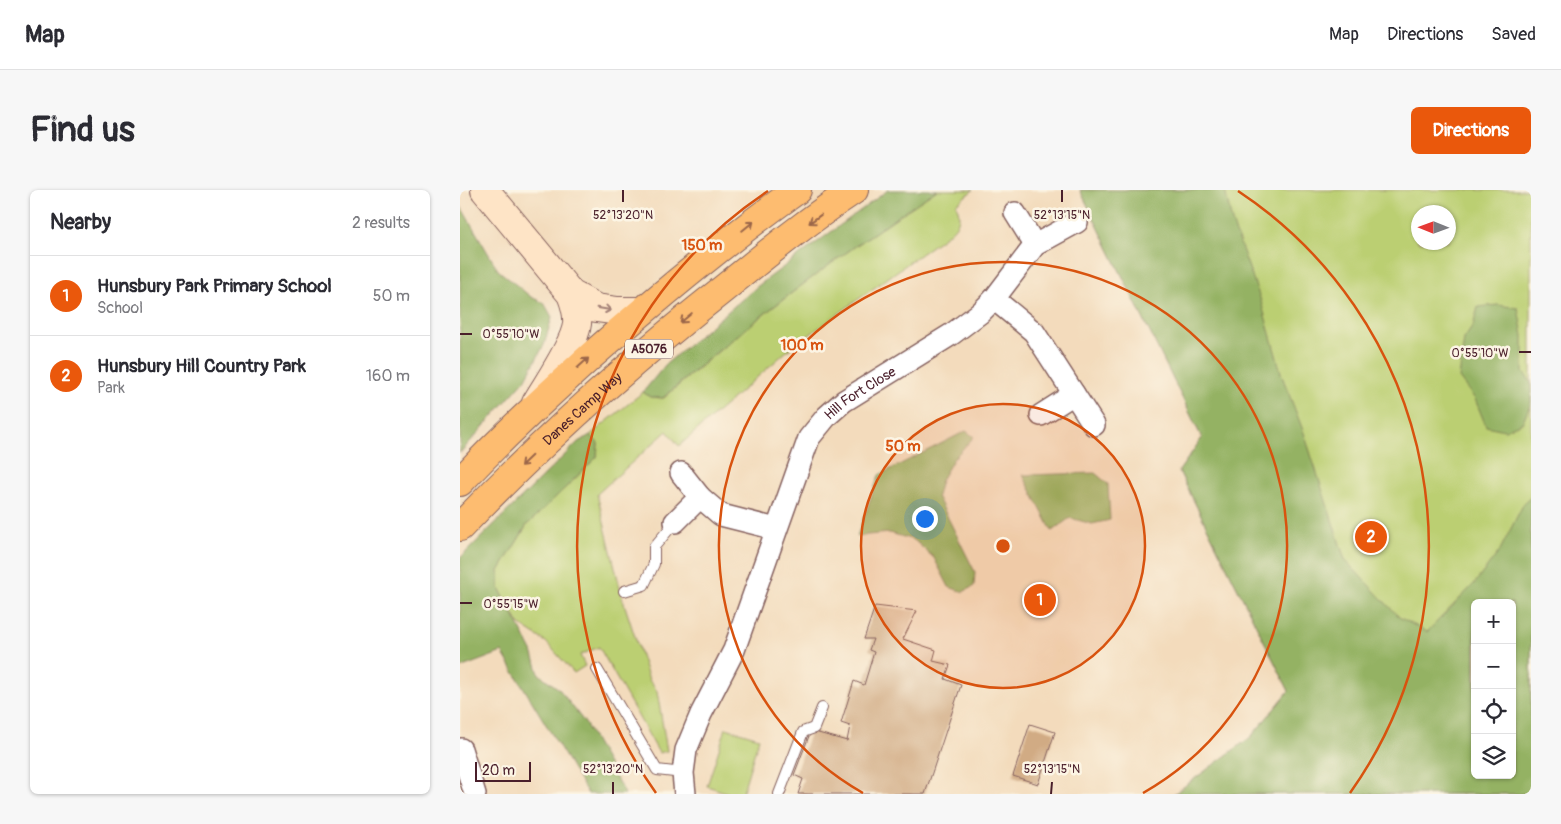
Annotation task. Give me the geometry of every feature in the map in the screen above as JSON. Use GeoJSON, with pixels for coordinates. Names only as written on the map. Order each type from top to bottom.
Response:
{"type":"FeatureCollection","features":[{"type":"Feature","properties":{"kind":"highway","name":"A5076"},"geometry":{"type":"LineString","coordinates":[[460,482],[534,408],[641,311],[757,218],[797,190]]}},
{"type":"Feature","properties":{"kind":"highway","name":"Danes Camp Way"},"geometry":{"type":"LineString","coordinates":[[460,527],[549,439],[620,373],[764,256],[854,190]]}},
{"type":"Feature","properties":{"kind":"street"},"geometry":{"type":"LineString","coordinates":[[485,190],[571,294],[577,309],[575,335],[534,408]]}},
{"type":"Feature","properties":{"kind":"street"},"geometry":{"type":"LineString","coordinates":[[1015,213],[1035,245]]}},
{"type":"Feature","properties":{"kind":"street","name":"Hill Fort Close"},"geometry":{"type":"LineString","coordinates":[[684,784],[686,750],[700,714],[734,650],[809,438],[827,416],[844,401],[952,334],[980,313],[994,299],[1035,245],[1077,222]]}},
{"type":"Feature","properties":{"kind":"street"},"geometry":{"type":"LineString","coordinates":[[571,294],[596,308],[618,312],[641,311]]}},
{"type":"Feature","properties":{"kind":"street"},"geometry":{"type":"LineString","coordinates":[[994,299],[1034,332],[1094,425]]}},
{"type":"Feature","properties":{"kind":"street"},"geometry":{"type":"LineString","coordinates":[[1041,415],[1074,394]]}},
{"type":"Feature","properties":{"kind":"street"},"geometry":{"type":"LineString","coordinates":[[681,472],[700,497],[721,515],[776,529]]}},
{"type":"Feature","properties":{"kind":"street"},"geometry":{"type":"LineString","coordinates":[[675,522],[700,497]]}},
{"type":"Feature","properties":{"kind":"street"},"geometry":{"type":"LineString","coordinates":[[461,749],[475,794]]}},
{"type":"Feature","properties":{"kind":"lane"},"geometry":{"type":"LineString","coordinates":[[624,591],[644,585],[654,564],[654,546],[675,522]]}},
{"type":"Feature","properties":{"kind":"lane"},"geometry":{"type":"LineString","coordinates":[[597,669],[657,770],[684,784]]}},
{"type":"Feature","properties":{"kind":"lane"},"geometry":{"type":"LineString","coordinates":[[779,794],[803,732],[814,728],[822,708]]}},
{"type":"Feature","properties":{"kind":"green space"},"geometry":{"type":"Polygon","coordinates":[[[888,190],[937,190],[866,238],[762,315],[663,398],[650,397],[643,392],[666,364],[759,285],[888,190]]]}},
{"type":"Feature","properties":{"kind":"green space"},"geometry":{"type":"Polygon","coordinates":[[[937,190],[973,190],[956,204],[959,218],[954,228],[947,235],[787,351],[679,446],[667,431],[597,494],[623,600],[649,680],[657,691],[667,751],[659,753],[599,647],[580,655],[585,666],[574,673],[546,642],[519,624],[499,588],[499,571],[527,525],[597,457],[598,443],[590,435],[643,392],[650,397],[664,398],[729,342],[797,289],[866,238],[937,190]]]}},
{"type":"Feature","properties":{"kind":"green space"},"geometry":{"type":"Polygon","coordinates":[[[1080,190],[1531,190],[1531,794],[1174,794],[1251,737],[1289,691],[1179,471],[1202,438],[1080,190]]]}},
{"type":"Feature","properties":{"kind":"green space"},"geometry":{"type":"Polygon","coordinates":[[[1080,190],[1225,190],[1232,222],[1260,298],[1282,376],[1304,433],[1345,560],[1399,617],[1427,632],[1474,584],[1499,552],[1524,503],[1531,497],[1531,794],[1174,794],[1251,737],[1289,691],[1179,471],[1202,438],[1080,190]]]}},
{"type":"Feature","properties":{"kind":"green space"},"geometry":{"type":"Polygon","coordinates":[[[460,205],[498,270],[531,297],[544,303],[552,317],[544,345],[525,380],[460,453],[460,205]]]}},
{"type":"Feature","properties":{"kind":"green space"},"geometry":{"type":"Polygon","coordinates":[[[1498,305],[1518,308],[1523,336],[1523,372],[1531,382],[1531,403],[1522,423],[1505,430],[1486,426],[1475,399],[1459,378],[1464,339],[1473,326],[1478,307],[1498,305]]]}},
{"type":"Feature","properties":{"kind":"green space"},"geometry":{"type":"Polygon","coordinates":[[[966,431],[974,437],[954,458],[941,480],[937,496],[975,572],[974,586],[963,592],[949,587],[934,558],[914,540],[890,533],[857,536],[879,475],[966,431]]]}},
{"type":"Feature","properties":{"kind":"green space"},"geometry":{"type":"Polygon","coordinates":[[[590,435],[598,443],[597,457],[527,525],[499,571],[499,588],[532,651],[539,674],[559,689],[585,723],[625,794],[588,794],[502,652],[460,668],[460,558],[578,442],[590,435]]]}},
{"type":"Feature","properties":{"kind":"green space"},"geometry":{"type":"Polygon","coordinates":[[[1095,473],[1108,484],[1110,520],[1092,524],[1070,518],[1052,531],[1023,475],[1095,473]]]}},
{"type":"Feature","properties":{"kind":"green space"},"geometry":{"type":"Polygon","coordinates":[[[726,728],[759,738],[742,794],[731,794],[707,786],[726,728]]]}},
{"type":"Feature","properties":{"kind":"building"},"geometry":{"type":"Polygon","coordinates":[[[875,606],[917,611],[903,639],[936,650],[933,661],[950,665],[945,679],[961,685],[925,794],[798,794],[803,779],[794,775],[811,731],[847,741],[850,726],[841,723],[854,681],[864,685],[874,652],[869,650],[873,639],[864,639],[875,606]]]}},
{"type":"Feature","properties":{"kind":"building"},"geometry":{"type":"Polygon","coordinates":[[[1030,724],[1055,732],[1038,784],[1013,776],[1030,724]]]}},
{"type":"Feature","properties":{"kind":"place","name":"Hunsbury Hill Country Park"},"geometry":{"type":"Point","coordinates":[1371,537]}},
{"type":"Feature","properties":{"kind":"place","name":"Hunsbury Park Primary School"},"geometry":{"type":"Point","coordinates":[1040,600]}}]}
